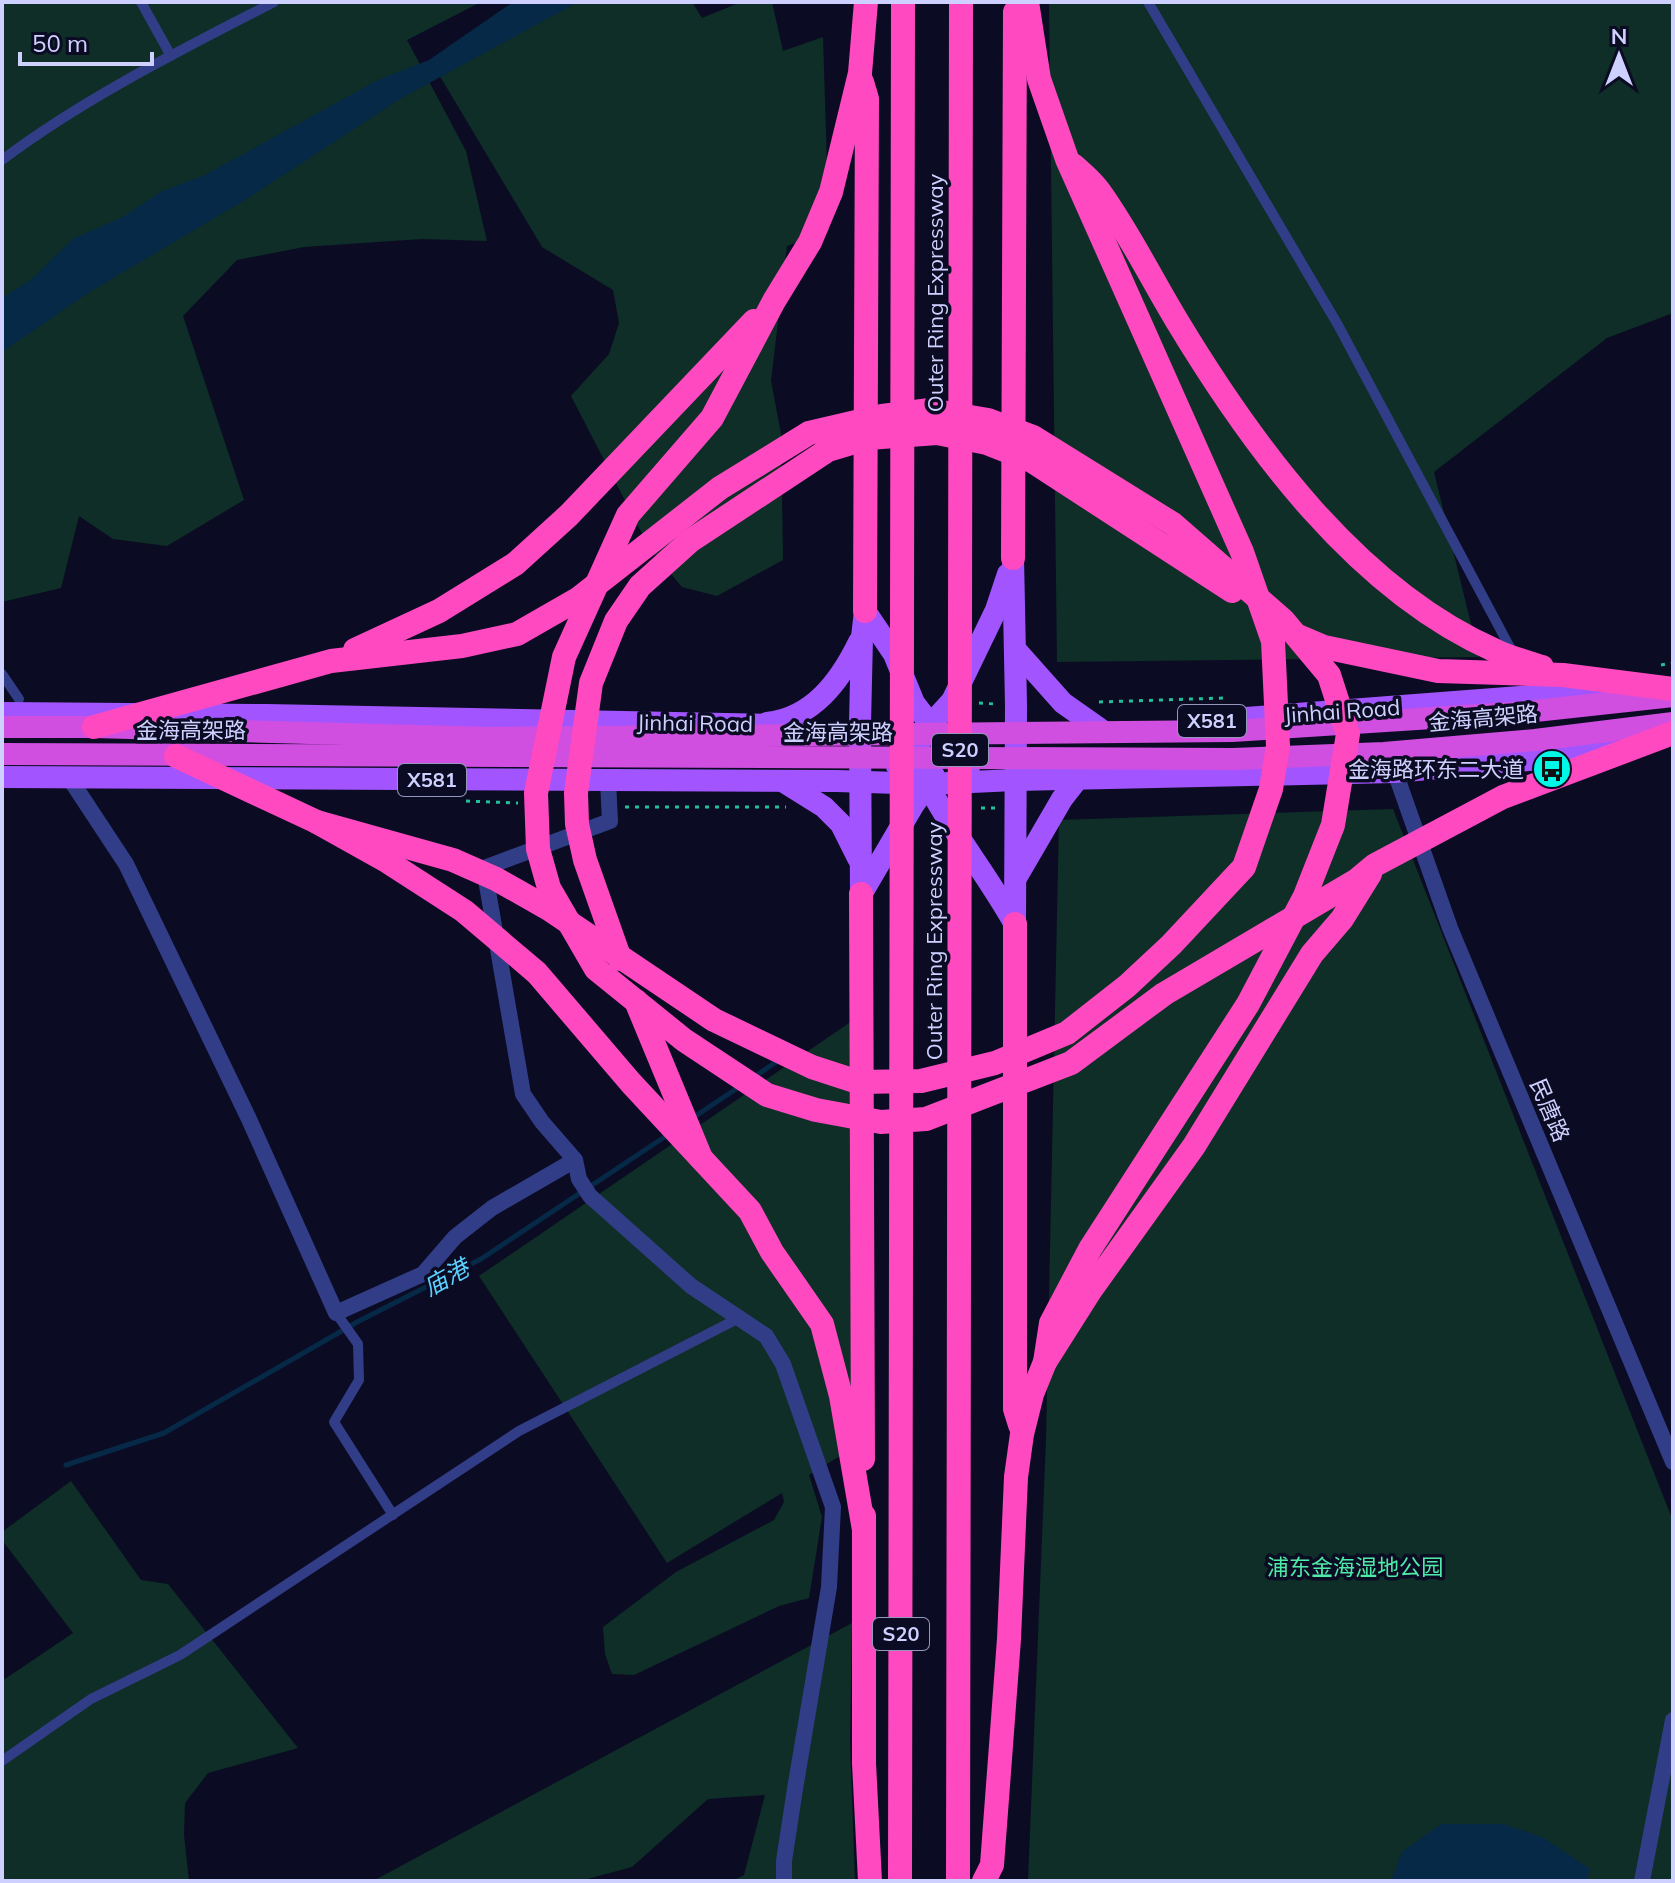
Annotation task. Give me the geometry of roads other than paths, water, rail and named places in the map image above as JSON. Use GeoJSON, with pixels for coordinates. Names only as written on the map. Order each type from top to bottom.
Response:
{"type":"FeatureCollection","features":[{"type":"Feature","properties":{"kind":"highway"},"geometry":{"type":"LineString","coordinates":[[866,2],[860,73],[831,192],[810,242],[774,301],[712,418],[628,515],[564,657],[536,793],[538,849],[549,888],[596,969],[684,1040],[767,1095],[816,1110],[881,1122],[926,1119],[1071,1063],[1164,994],[1357,880],[1375,865],[1503,797],[1673,733]]}},
{"type":"Feature","properties":{"kind":"highway","name":"Outer Ring Expressway"},"geometry":{"type":"LineString","coordinates":[[900,1881],[903,2]]}},
{"type":"Feature","properties":{"kind":"highway","name":"Outer Ring Expressway"},"geometry":{"type":"LineString","coordinates":[[958,1881],[961,2]]}},
{"type":"Feature","properties":{"kind":"highway"},"geometry":{"type":"LineString","coordinates":[[1013,558],[1015,2]]}},
{"type":"Feature","properties":{"kind":"highway"},"geometry":{"type":"LineString","coordinates":[[317,822],[453,860],[496,879],[549,909],[714,1020],[812,1067],[858,1082],[921,1081],[995,1063],[1067,1033],[1127,986],[1171,945],[1244,867],[1271,789],[1278,746],[1273,641],[1242,552],[1067,159],[1039,79],[1027,2]]}},
{"type":"Feature","properties":{"kind":"highway"},"geometry":{"type":"LineString","coordinates":[[860,73],[867,99],[865,611]]}},
{"type":"Feature","properties":{"kind":"highway"},"geometry":{"type":"LineString","coordinates":[[1067,159],[1098,189],[1246,430],[1317,516],[1386,582],[1438,618],[1496,651],[1563,675]]}},
{"type":"Feature","properties":{"kind":"highway"},"geometry":{"type":"LineString","coordinates":[[331,661],[439,611],[515,564],[569,515],[774,301]]}},
{"type":"Feature","properties":{"kind":"highway"},"geometry":{"type":"LineString","coordinates":[[94,727],[331,661],[462,646],[517,634],[578,599],[720,488],[809,433],[882,416],[930,410],[988,420],[1033,437],[1173,524],[1266,603],[1329,675],[1348,734],[1333,825],[1305,896],[1248,1004],[1070,1286],[1051,1323],[1045,1362]]}},
{"type":"Feature","properties":{"kind":"highway"},"geometry":{"type":"LineString","coordinates":[[701,1158],[651,1042],[585,860],[577,824],[576,793],[591,683],[616,621],[640,586],[690,541],[828,450],[868,438],[937,433],[987,443],[1032,461],[1226,586],[1282,629],[1324,647],[1438,671],[1563,675],[1673,689]]}},
{"type":"Feature","properties":{"kind":"highway","name":"金海高架路"},"geometry":{"type":"LineString","coordinates":[[2,727],[490,738],[1232,731],[1526,712],[1673,696]]}},
{"type":"Feature","properties":{"kind":"highway","name":"金海高架路"},"geometry":{"type":"LineString","coordinates":[[2,754],[1233,759],[1399,752],[1673,723]]}},
{"type":"Feature","properties":{"kind":"highway"},"geometry":{"type":"LineString","coordinates":[[176,756],[317,822],[464,911],[537,973],[631,1083],[750,1211],[772,1252],[822,1324],[841,1396],[864,1530]]}},
{"type":"Feature","properties":{"kind":"highway"},"geometry":{"type":"LineString","coordinates":[[984,1881],[992,1865],[1009,1639],[1016,1477],[1032,1394],[1045,1362],[1090,1291],[1194,1146],[1312,954],[1342,919],[1375,865]]}},
{"type":"Feature","properties":{"kind":"highway"},"geometry":{"type":"LineString","coordinates":[[861,894],[864,1763],[870,1881]]}},
{"type":"Feature","properties":{"kind":"highway"},"geometry":{"type":"LineString","coordinates":[[1015,924],[1015,1409],[1022,1434]]}},
{"type":"Feature","properties":{"kind":"main road"},"geometry":{"type":"LineString","coordinates":[[1013,558],[1015,924]]}},
{"type":"Feature","properties":{"kind":"main road"},"geometry":{"type":"LineString","coordinates":[[869,782],[913,754],[931,724],[952,701],[996,610],[1013,558]]}},
{"type":"Feature","properties":{"kind":"main road"},"geometry":{"type":"LineString","coordinates":[[861,894],[869,782],[862,637],[865,611]]}},
{"type":"Feature","properties":{"kind":"main road"},"geometry":{"type":"LineString","coordinates":[[865,611],[894,654],[914,703],[953,754],[985,781]]}},
{"type":"Feature","properties":{"kind":"main road"},"geometry":{"type":"LineString","coordinates":[[748,724],[779,722],[800,715],[829,692],[862,637]]}},
{"type":"Feature","properties":{"kind":"main road"},"geometry":{"type":"LineString","coordinates":[[1015,649],[1063,703],[1100,729]]}},
{"type":"Feature","properties":{"kind":"main road","name":"Jinhai Road"},"geometry":{"type":"LineString","coordinates":[[11,706],[266,715],[748,724],[1015,725],[1037,730],[1100,729],[1534,696],[1673,678]]}},
{"type":"Feature","properties":{"kind":"main road"},"geometry":{"type":"LineString","coordinates":[[868,724],[913,754],[928,784],[1015,924]]}},
{"type":"Feature","properties":{"kind":"main road"},"geometry":{"type":"LineString","coordinates":[[861,894],[928,784],[953,754],[990,726]]}},
{"type":"Feature","properties":{"kind":"main road","name":"X581"},"geometry":{"type":"LineString","coordinates":[[2,777],[928,784],[1076,781],[1395,772],[1550,758],[1673,742]]}},
{"type":"Feature","properties":{"kind":"main road"},"geometry":{"type":"LineString","coordinates":[[783,781],[824,807],[841,824],[861,864]]}},
{"type":"Feature","properties":{"kind":"main road"},"geometry":{"type":"LineString","coordinates":[[1015,879],[1076,781]]}},
{"type":"Feature","properties":{"kind":"street","name":"民唐路"},"geometry":{"type":"LineString","coordinates":[[1395,772],[1450,928],[1673,1462]]}},
{"type":"Feature","properties":{"kind":"street"},"geometry":{"type":"LineString","coordinates":[[70,779],[126,864],[146,904],[248,1117],[338,1316],[423,1274],[455,1237],[492,1208],[575,1160]]}},
{"type":"Feature","properties":{"kind":"street"},"geometry":{"type":"LineString","coordinates":[[608,781],[610,821],[484,868],[523,1094],[542,1122],[575,1160],[579,1179],[590,1196],[691,1286],[766,1336],[783,1364],[833,1507],[829,1587],[795,1789],[784,1881]]}},
{"type":"Feature","properties":{"kind":"street"},"geometry":{"type":"LineString","coordinates":[[1642,1881],[1673,1720]]}},
{"type":"Feature","properties":{"kind":"lane"},"geometry":{"type":"LineString","coordinates":[[141,2],[171,56]]}},
{"type":"Feature","properties":{"kind":"lane"},"geometry":{"type":"LineString","coordinates":[[2,160],[35,135],[171,56],[274,2]]}},
{"type":"Feature","properties":{"kind":"lane"},"geometry":{"type":"LineString","coordinates":[[1148,2],[1338,325],[1534,696]]}},
{"type":"Feature","properties":{"kind":"lane"},"geometry":{"type":"LineString","coordinates":[[2,674],[11,706]]}},
{"type":"Feature","properties":{"kind":"lane"},"geometry":{"type":"LineString","coordinates":[[338,1316],[358,1344],[359,1380],[334,1422],[393,1515]]}},
{"type":"Feature","properties":{"kind":"lane"},"geometry":{"type":"LineString","coordinates":[[2,1761],[91,1699],[180,1655],[519,1431],[739,1318]]}},
{"type":"Feature","properties":{"kind":"water"},"geometry":{"type":"Polygon","coordinates":[[[513,2],[578,2],[400,99],[245,200],[88,293],[2,352],[2,298],[32,279],[74,238],[123,217],[162,191],[205,175],[378,80],[429,60],[513,2]]]}},
{"type":"Feature","properties":{"kind":"water"},"geometry":{"type":"Polygon","coordinates":[[[1441,1824],[1503,1824],[1542,1837],[1590,1869],[1586,1881],[1391,1881],[1402,1852],[1441,1824]]]}},
{"type":"Feature","properties":{"kind":"waterway","name":"庙港"},"geometry":{"type":"LineString","coordinates":[[754,1077],[779,1060]]}},
{"type":"Feature","properties":{"kind":"waterway","name":"庙港"},"geometry":{"type":"LineString","coordinates":[[691,1119],[739,1087]]}},
{"type":"Feature","properties":{"kind":"waterway","name":"庙港"},"geometry":{"type":"LineString","coordinates":[[66,1465],[164,1433],[359,1321],[481,1259],[669,1134]]}},
{"type":"Feature","properties":{"kind":"place","name":"金海路环东二大道"},"geometry":{"type":"Point","coordinates":[1552,769]}},
{"type":"Feature","properties":{"kind":"park label","name":"浦东金海湿地公园"},"geometry":{"type":"Point","coordinates":[1355,1567]}}]}
